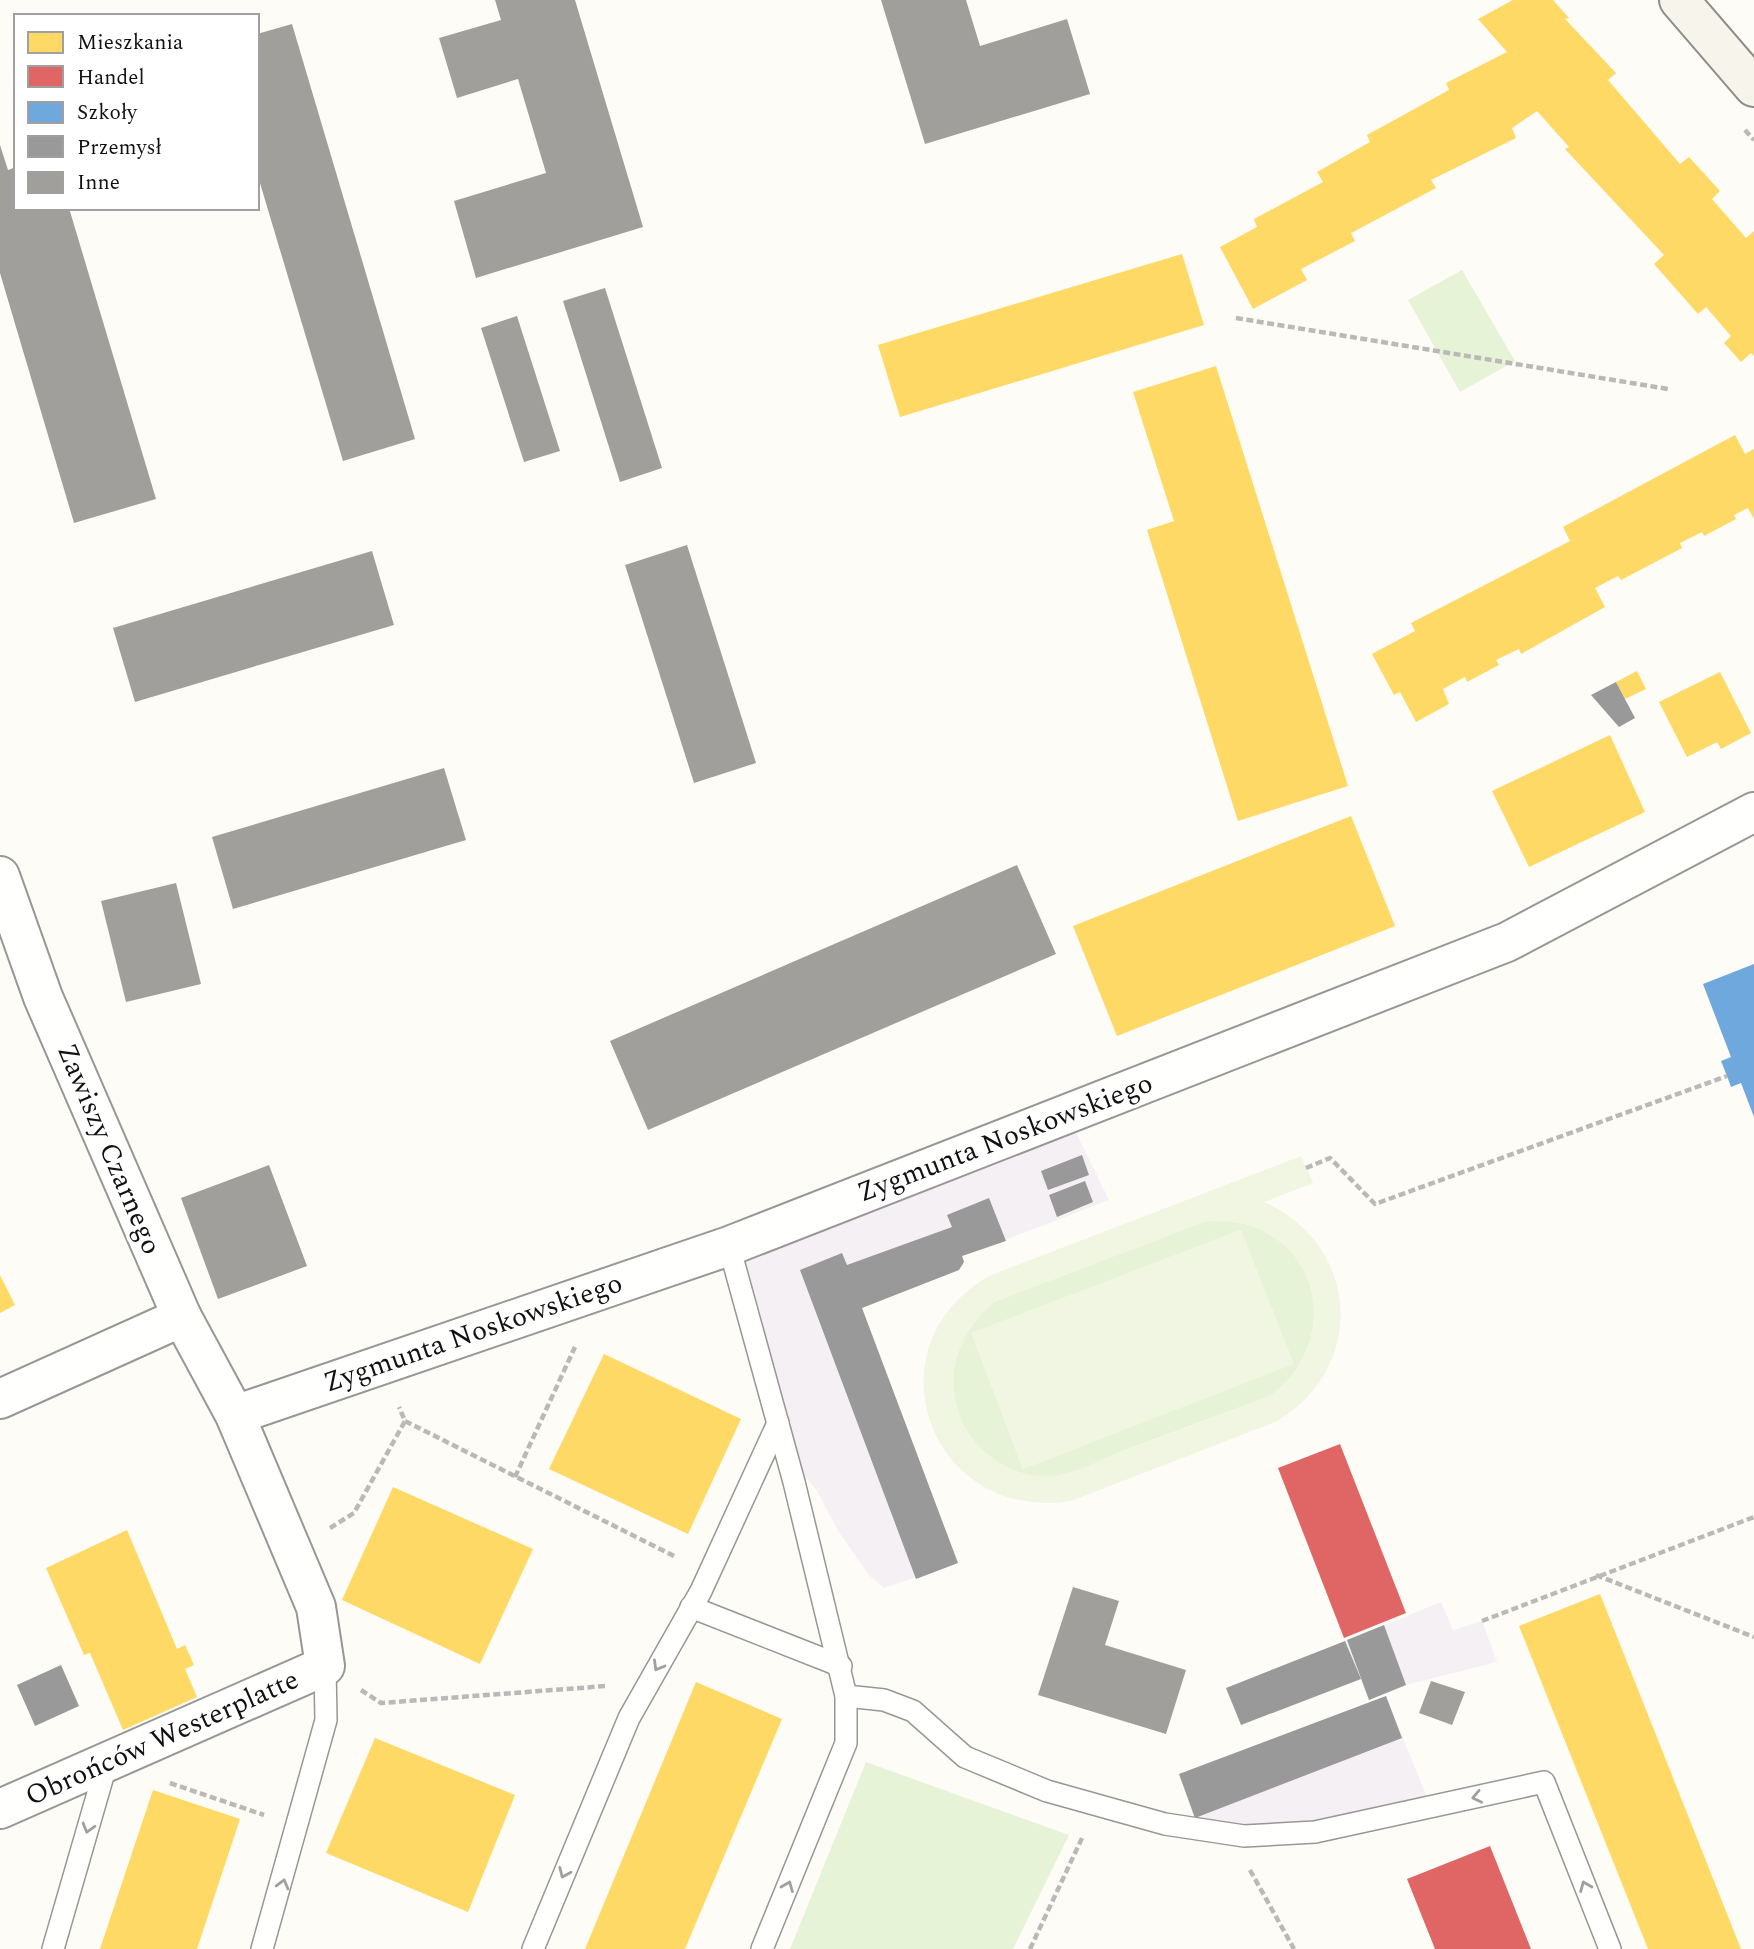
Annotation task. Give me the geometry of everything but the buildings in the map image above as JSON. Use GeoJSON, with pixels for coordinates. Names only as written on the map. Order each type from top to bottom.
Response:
{"type":"FeatureCollection","features":[{"type":"Feature","properties":{"kind":"street"},"geometry":{"type":"LineString","coordinates":[[1679,0],[1754,87]]}},
{"type":"Feature","properties":{"kind":"street","name":"Zygmunta Noskowskiego"},"geometry":{"type":"LineString","coordinates":[[235,1415],[729,1246],[1507,942],[1754,812]]}},
{"type":"Feature","properties":{"kind":"street","name":"Zawiszy Czarnego"},"geometry":{"type":"LineString","coordinates":[[0,876],[8,927],[43,997],[182,1317],[235,1415],[316,1607],[325,1666]]}},
{"type":"Feature","properties":{"kind":"street"},"geometry":{"type":"LineString","coordinates":[[0,1399],[182,1317]]}},
{"type":"Feature","properties":{"kind":"street","name":"Obrońców Westerplatte"},"geometry":{"type":"LineString","coordinates":[[0,1809],[325,1666]]}},
{"type":"Feature","properties":{"kind":"lane"},"geometry":{"type":"LineString","coordinates":[[729,1246],[778,1423],[841,1666],[846,1696],[846,1742],[762,1949]]}},
{"type":"Feature","properties":{"kind":"lane"},"geometry":{"type":"LineString","coordinates":[[533,1949],[629,1718],[691,1607],[778,1423]]}},
{"type":"Feature","properties":{"kind":"lane"},"geometry":{"type":"LineString","coordinates":[[691,1607],[841,1666]]}},
{"type":"Feature","properties":{"kind":"lane"},"geometry":{"type":"LineString","coordinates":[[262,1949],[326,1720],[325,1666]]}},
{"type":"Feature","properties":{"kind":"lane"},"geometry":{"type":"LineString","coordinates":[[846,1696],[884,1700],[913,1711],[965,1757],[1047,1791],[1165,1824],[1244,1836],[1315,1832],[1544,1782],[1610,1949]]}},
{"type":"Feature","properties":{"kind":"lane"},"geometry":{"type":"LineString","coordinates":[[53,1949],[107,1762]]}},
{"type":"Feature","properties":{"kind":"path"},"geometry":{"type":"LineString","coordinates":[[1236,318],[1668,389]]}},
{"type":"Feature","properties":{"kind":"path"},"geometry":{"type":"LineString","coordinates":[[1306,1168],[1330,1158],[1375,1204],[1727,1076]]}},
{"type":"Feature","properties":{"kind":"path"},"geometry":{"type":"LineString","coordinates":[[515,1477],[577,1344],[558,1304]]}},
{"type":"Feature","properties":{"kind":"path"},"geometry":{"type":"LineString","coordinates":[[397,1399],[405,1421],[677,1558]]}},
{"type":"Feature","properties":{"kind":"path"},"geometry":{"type":"LineString","coordinates":[[293,1552],[355,1513],[405,1421]]}},
{"type":"Feature","properties":{"kind":"path"},"geometry":{"type":"LineString","coordinates":[[1482,1621],[1595,1575],[1754,1517]]}},
{"type":"Feature","properties":{"kind":"path"},"geometry":{"type":"LineString","coordinates":[[1595,1575],[1754,1637]]}},
{"type":"Feature","properties":{"kind":"path"},"geometry":{"type":"LineString","coordinates":[[325,1666],[381,1703],[648,1683]]}},
{"type":"Feature","properties":{"kind":"path"},"geometry":{"type":"LineString","coordinates":[[107,1762],[298,1827]]}},
{"type":"Feature","properties":{"kind":"path"},"geometry":{"type":"LineString","coordinates":[[1030,1949],[1098,1805]]}},
{"type":"Feature","properties":{"kind":"path"},"geometry":{"type":"LineString","coordinates":[[1229,1833],[1294,1949]]}},
{"type":"Feature","properties":{"kind":"shaded area"},"geometry":{"type":"Polygon","coordinates":[[[1067,1114],[1109,1200],[963,1256],[964,1262],[959,1270],[862,1308],[958,1563],[884,1588],[868,1574],[837,1529],[816,1489],[787,1457],[729,1246],[1067,1114]]]}},
{"type":"Feature","properties":{"kind":"shaded area"},"geometry":{"type":"Polygon","coordinates":[[[1441,1602],[1453,1630],[1482,1621],[1497,1662],[1406,1685],[1369,1700],[1345,1641],[1441,1602]]]}},
{"type":"Feature","properties":{"kind":"shaded area"},"geometry":{"type":"Polygon","coordinates":[[[1386,1696],[1431,1807],[1368,1821],[1198,1829],[1179,1774],[1386,1696]]]}},
{"type":"Feature","properties":{"kind":"green space"},"geometry":{"type":"Polygon","coordinates":[[[1462,270],[1515,361],[1460,392],[1408,300],[1462,270]]]}},
{"type":"Feature","properties":{"kind":"green space"},"geometry":{"type":"Polygon","coordinates":[[[1301,1156],[1313,1183],[1264,1202],[1296,1222],[1320,1247],[1334,1277],[1340,1309],[1338,1341],[1326,1372],[1305,1399],[1275,1422],[1071,1501],[1022,1501],[981,1485],[951,1458],[931,1423],[924,1384],[930,1344],[951,1307],[989,1276],[1301,1156]],[[1206,1221],[994,1302],[983,1312],[967,1334],[956,1358],[953,1385],[960,1417],[979,1447],[1008,1468],[1025,1474],[1061,1475],[1270,1396],[1291,1377],[1305,1354],[1313,1329],[1314,1303],[1308,1279],[1295,1256],[1275,1238],[1249,1225],[1206,1221]]]}},
{"type":"Feature","properties":{"kind":"green space"},"geometry":{"type":"Polygon","coordinates":[[[1206,1221],[1228,1222],[1249,1225],[1275,1238],[1295,1256],[1308,1278],[1314,1303],[1313,1329],[1305,1354],[1291,1377],[1270,1396],[1125,1450],[1077,1471],[1043,1477],[1008,1468],[979,1447],[968,1433],[955,1400],[953,1385],[956,1358],[974,1323],[994,1302],[1206,1221]],[[1241,1230],[972,1333],[1023,1469],[1157,1416],[1241,1230]]]}},
{"type":"Feature","properties":{"kind":"green space"},"geometry":{"type":"Polygon","coordinates":[[[1241,1230],[1294,1364],[1023,1469],[971,1333],[1241,1230]]]}},
{"type":"Feature","properties":{"kind":"green space"},"geometry":{"type":"Polygon","coordinates":[[[866,1762],[1069,1835],[1013,1949],[790,1949],[866,1762]]]}}]}
